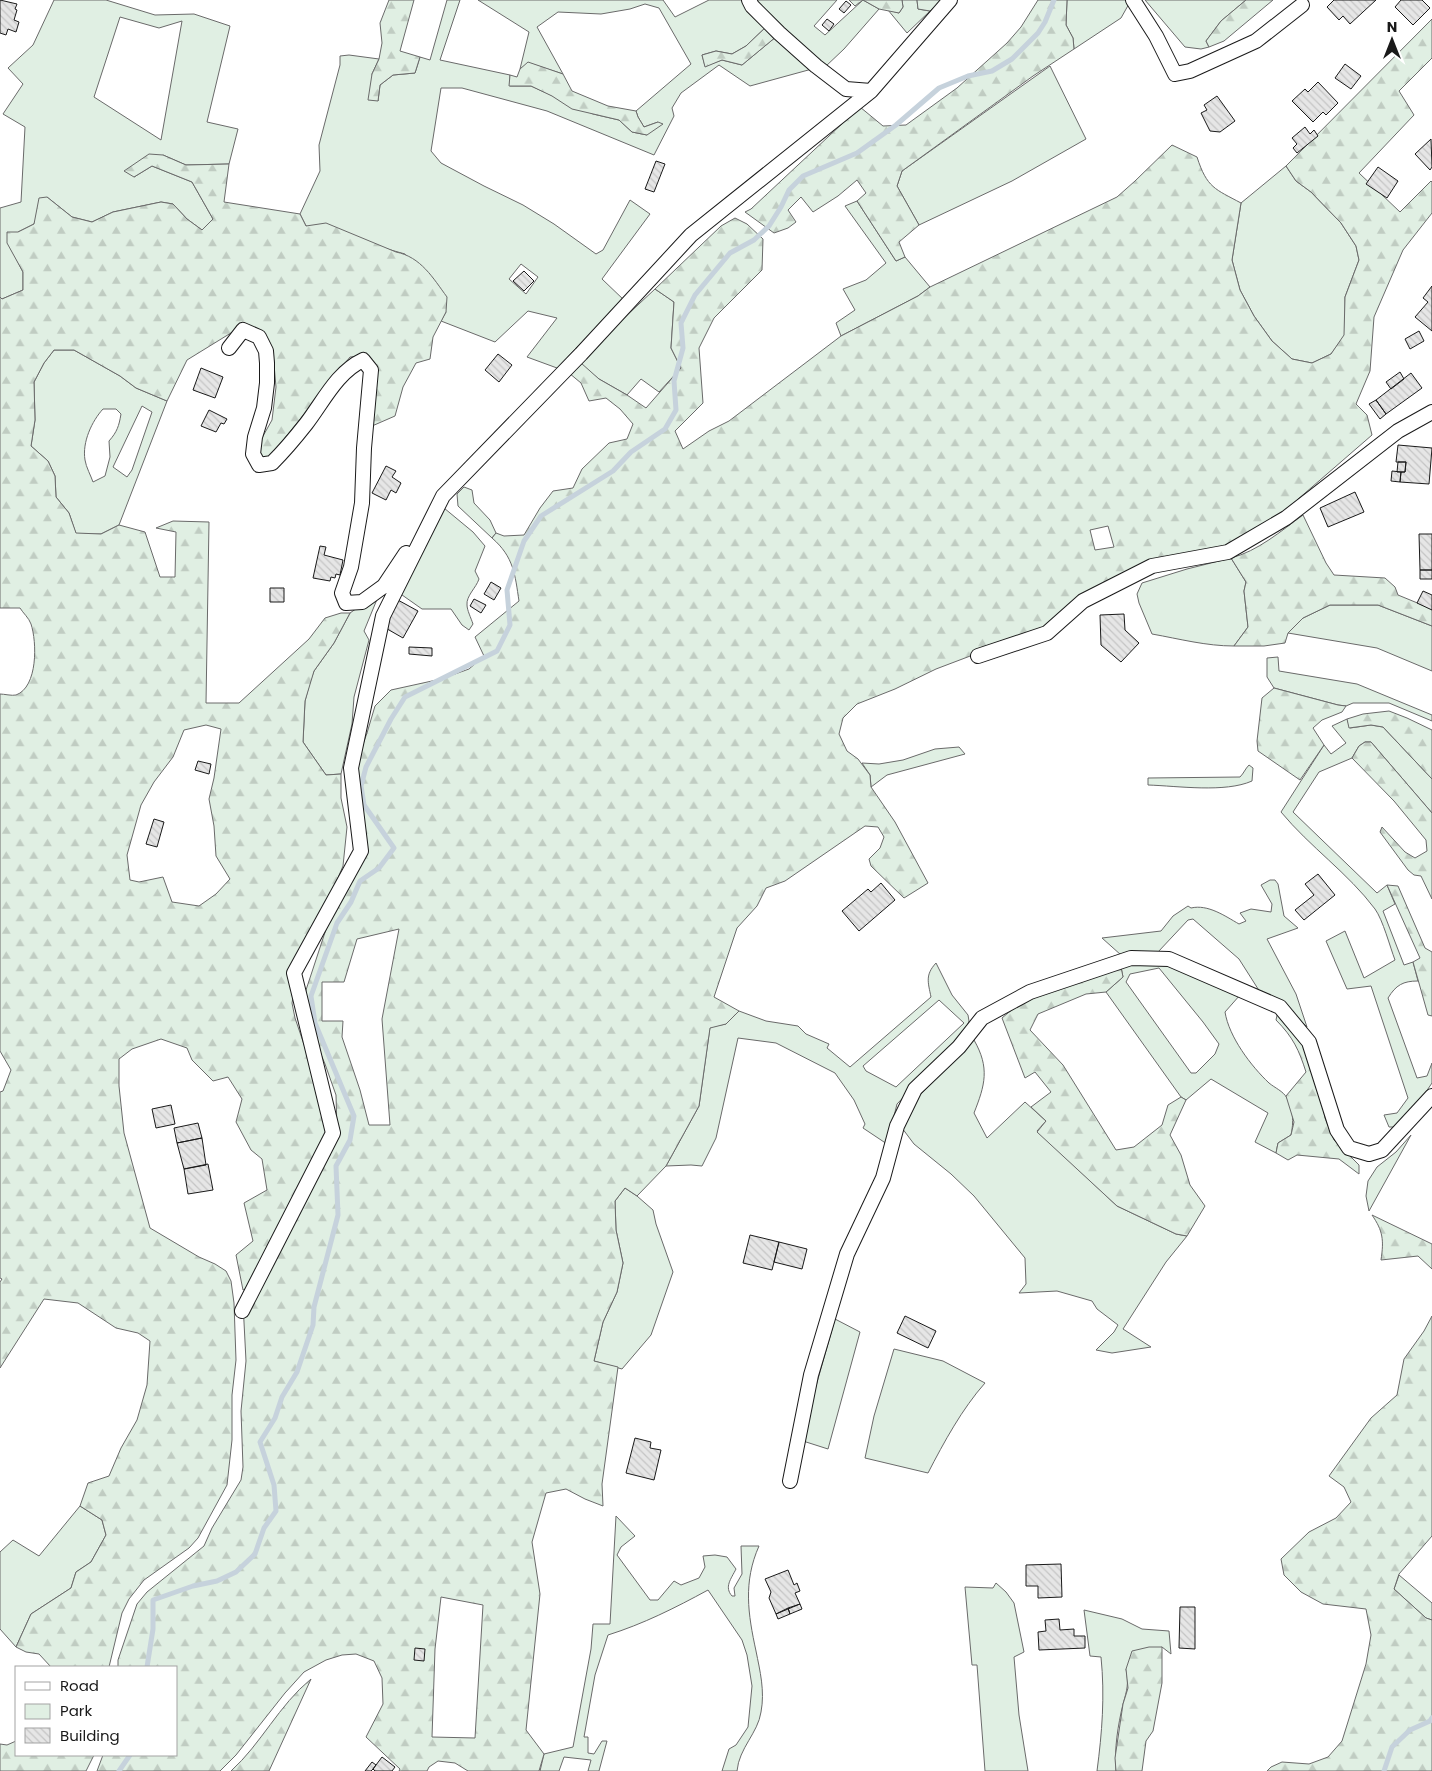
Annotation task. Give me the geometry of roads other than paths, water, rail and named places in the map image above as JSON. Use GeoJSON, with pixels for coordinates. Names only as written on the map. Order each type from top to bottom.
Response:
{"type":"FeatureCollection","features":[{"type":"Feature","properties":{"kind":"street"},"geometry":{"type":"LineString","coordinates":[[748,0],[779,33],[816,66],[846,89],[872,91]]}},
{"type":"Feature","properties":{"kind":"street"},"geometry":{"type":"LineString","coordinates":[[228,348],[243,330],[259,337],[266,351],[267,383],[264,408],[253,454],[259,465],[272,463],[306,424],[352,365],[363,360],[371,370],[364,448],[362,503],[351,567],[342,593],[346,603],[362,602],[384,586],[427,516],[443,496],[580,354],[691,235],[872,91],[950,0]]}},
{"type":"Feature","properties":{"kind":"street"},"geometry":{"type":"LineString","coordinates":[[1133,0],[1156,36],[1175,74],[1190,71],[1256,41],[1302,5]]}},
{"type":"Feature","properties":{"kind":"street"},"geometry":{"type":"LineString","coordinates":[[978,656],[1047,633],[1083,601],[1152,566],[1228,552],[1286,518],[1398,432],[1432,412]]}},
{"type":"Feature","properties":{"kind":"street"},"geometry":{"type":"LineString","coordinates":[[242,1310],[333,1133],[294,973],[361,851],[351,768],[382,616],[443,496]]}},
{"type":"Feature","properties":{"kind":"street"},"geometry":{"type":"LineString","coordinates":[[790,1481],[811,1374],[847,1254],[883,1178],[898,1126],[915,1089],[959,1047],[982,1018],[1030,992],[1131,958],[1169,959],[1280,1007],[1309,1042],[1337,1130],[1349,1148],[1369,1154],[1382,1150],[1432,1096]]}},
{"type":"Feature","properties":{"kind":"waterway"},"geometry":{"type":"LineString","coordinates":[[147,1666],[153,1629],[153,1600],[193,1586],[217,1581],[236,1572],[255,1554],[264,1528],[276,1511],[274,1485],[260,1442],[275,1418],[282,1397],[297,1372],[313,1325],[314,1307],[338,1215],[336,1166],[350,1140],[354,1116],[315,1023],[311,996],[337,923],[351,902],[360,881],[379,868],[394,848],[364,805],[361,786],[366,767],[391,719],[405,697],[497,651],[510,625],[507,590],[524,541],[541,516],[613,471],[631,452],[665,429],[676,410],[674,381],[683,348],[681,323],[695,295],[730,253],[754,240],[769,226],[789,190],[803,176],[857,153],[896,125],[939,88],[968,76],[992,71],[1012,59],[1038,33],[1054,0]]}},
{"type":"Feature","properties":{"kind":"waterway"},"geometry":{"type":"LineString","coordinates":[[1384,1771],[1392,1747],[1410,1730],[1430,1721],[1432,1718]]}},
{"type":"Feature","properties":{"kind":"waterway"},"geometry":{"type":"LineString","coordinates":[[119,1771],[129,1756]]}}]}
